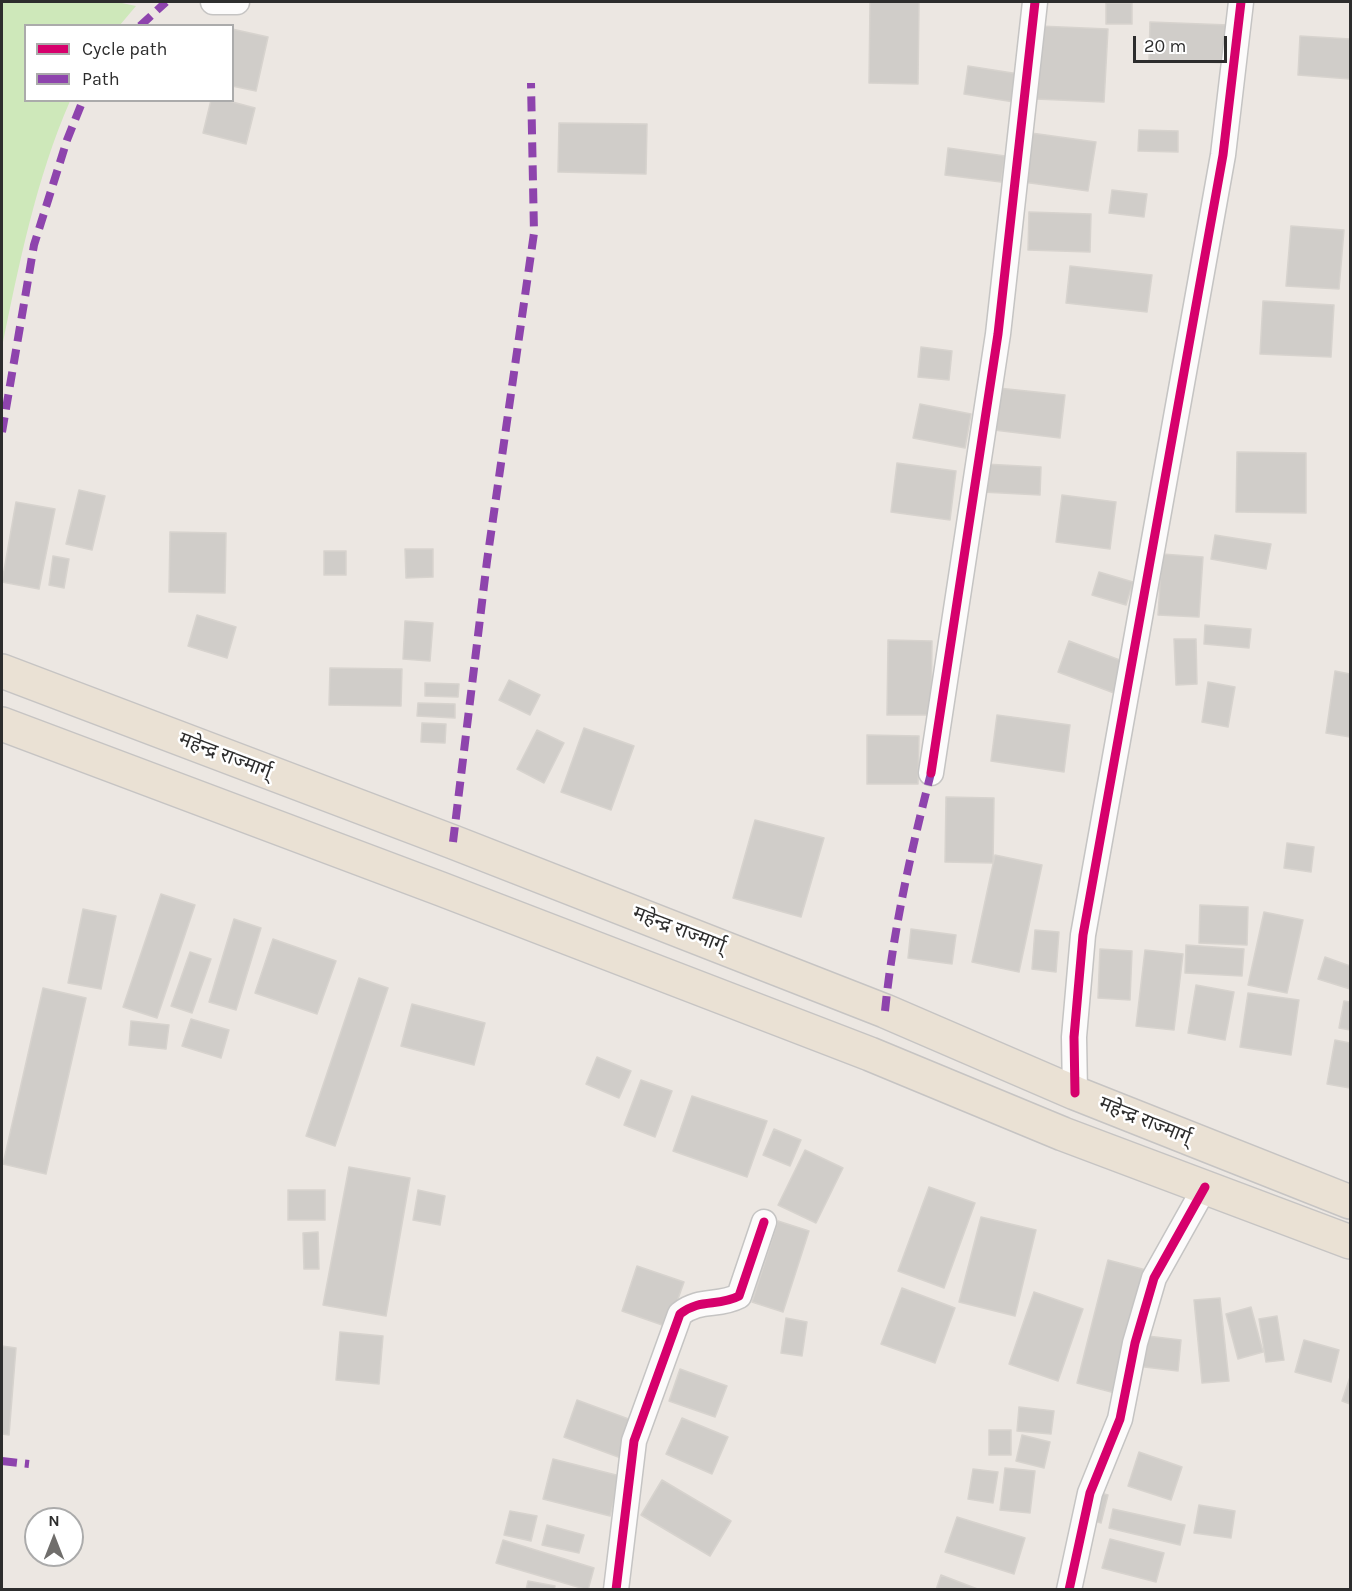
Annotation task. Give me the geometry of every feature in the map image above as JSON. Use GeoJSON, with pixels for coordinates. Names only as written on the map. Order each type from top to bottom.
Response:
{"type":"FeatureCollection","features":[{"type":"Feature","properties":{"kind":"highway","name":"महेन्द्र राज्मार्ग्"},"geometry":{"type":"LineString","coordinates":[[2,671],[620,907],[885,1011],[1075,1093],[1350,1203]]}},
{"type":"Feature","properties":{"kind":"highway","name":"महेन्द्र राज्मार्ग्"},"geometry":{"type":"LineString","coordinates":[[2,724],[452,893],[1350,1242]]}},
{"type":"Feature","properties":{"kind":"street"},"geometry":{"type":"LineString","coordinates":[[213,2],[237,2]]}},
{"type":"Feature","properties":{"kind":"street"},"geometry":{"type":"LineString","coordinates":[[932,773],[998,334],[1035,2]]}},
{"type":"Feature","properties":{"kind":"street"},"geometry":{"type":"LineString","coordinates":[[1075,1093],[1074,1037],[1083,934],[1223,155],[1241,2]]}},
{"type":"Feature","properties":{"kind":"street"},"geometry":{"type":"LineString","coordinates":[[1069,1590],[1090,1493],[1120,1419],[1135,1343],[1154,1278],[1206,1187]]}},
{"type":"Feature","properties":{"kind":"street"},"geometry":{"type":"LineString","coordinates":[[616,1590],[634,1441],[680,1314],[701,1303],[729,1301],[739,1296],[764,1222]]}},
{"type":"Feature","properties":{"kind":"green space"},"geometry":{"type":"Polygon","coordinates":[[[2,2],[117,2],[136,6],[121,24],[24,24],[24,102],[70,102],[38,191],[2,347],[2,2]]]}},
{"type":"Feature","properties":{"kind":"building"},"geometry":{"type":"Polygon","coordinates":[[[870,2],[919,2],[918,84],[869,83],[870,2]]]}},
{"type":"Feature","properties":{"kind":"building"},"geometry":{"type":"Polygon","coordinates":[[[1106,3],[1132,3],[1132,24],[1106,24],[1106,3]]]}},
{"type":"Feature","properties":{"kind":"building"},"geometry":{"type":"Polygon","coordinates":[[[1150,22],[1229,25],[1227,63],[1149,60],[1150,22]]]}},
{"type":"Feature","properties":{"kind":"building"},"geometry":{"type":"Polygon","coordinates":[[[1039,26],[1108,29],[1104,102],[1036,99],[1039,26]]]}},
{"type":"Feature","properties":{"kind":"building"},"geometry":{"type":"Polygon","coordinates":[[[234,29],[268,37],[256,91],[234,86],[234,29]]]}},
{"type":"Feature","properties":{"kind":"building"},"geometry":{"type":"Polygon","coordinates":[[[1300,36],[1350,39],[1350,79],[1298,75],[1300,36]]]}},
{"type":"Feature","properties":{"kind":"building"},"geometry":{"type":"Polygon","coordinates":[[[968,66],[1019,74],[1014,102],[964,94],[968,66]]]}},
{"type":"Feature","properties":{"kind":"building"},"geometry":{"type":"Polygon","coordinates":[[[211,102],[232,102],[255,108],[246,144],[203,133],[211,102]]]}},
{"type":"Feature","properties":{"kind":"building"},"geometry":{"type":"Polygon","coordinates":[[[559,123],[647,124],[646,174],[558,172],[559,123]]]}},
{"type":"Feature","properties":{"kind":"building"},"geometry":{"type":"Polygon","coordinates":[[[1139,130],[1178,131],[1178,152],[1138,151],[1139,130]]]}},
{"type":"Feature","properties":{"kind":"building"},"geometry":{"type":"Polygon","coordinates":[[[1024,132],[1096,142],[1088,191],[1016,181],[1024,132]]]}},
{"type":"Feature","properties":{"kind":"building"},"geometry":{"type":"Polygon","coordinates":[[[948,148],[1005,156],[1001,182],[945,175],[948,148]]]}},
{"type":"Feature","properties":{"kind":"building"},"geometry":{"type":"Polygon","coordinates":[[[1112,190],[1147,194],[1144,217],[1109,213],[1112,190]]]}},
{"type":"Feature","properties":{"kind":"building"},"geometry":{"type":"Polygon","coordinates":[[[1029,212],[1091,214],[1090,252],[1028,250],[1029,212]]]}},
{"type":"Feature","properties":{"kind":"building"},"geometry":{"type":"Polygon","coordinates":[[[1291,226],[1344,230],[1339,289],[1286,286],[1291,226]]]}},
{"type":"Feature","properties":{"kind":"building"},"geometry":{"type":"Polygon","coordinates":[[[1070,266],[1152,275],[1147,312],[1066,303],[1070,266]]]}},
{"type":"Feature","properties":{"kind":"building"},"geometry":{"type":"Polygon","coordinates":[[[1263,301],[1334,305],[1331,357],[1260,354],[1263,301]]]}},
{"type":"Feature","properties":{"kind":"building"},"geometry":{"type":"Polygon","coordinates":[[[921,347],[952,351],[949,380],[918,377],[921,347]]]}},
{"type":"Feature","properties":{"kind":"building"},"geometry":{"type":"Polygon","coordinates":[[[998,388],[1065,395],[1060,438],[994,430],[998,388]]]}},
{"type":"Feature","properties":{"kind":"building"},"geometry":{"type":"Polygon","coordinates":[[[920,404],[971,414],[965,448],[913,438],[920,404]]]}},
{"type":"Feature","properties":{"kind":"building"},"geometry":{"type":"Polygon","coordinates":[[[1237,452],[1306,453],[1306,513],[1236,512],[1237,452]]]}},
{"type":"Feature","properties":{"kind":"building"},"geometry":{"type":"Polygon","coordinates":[[[897,463],[956,471],[950,520],[891,512],[897,463]]]}},
{"type":"Feature","properties":{"kind":"building"},"geometry":{"type":"Polygon","coordinates":[[[984,464],[1041,467],[1040,495],[982,492],[984,464]]]}},
{"type":"Feature","properties":{"kind":"building"},"geometry":{"type":"Polygon","coordinates":[[[79,490],[105,496],[92,550],[66,544],[79,490]]]}},
{"type":"Feature","properties":{"kind":"building"},"geometry":{"type":"Polygon","coordinates":[[[1062,495],[1116,502],[1110,549],[1056,542],[1062,495]]]}},
{"type":"Feature","properties":{"kind":"building"},"geometry":{"type":"Polygon","coordinates":[[[16,502],[55,509],[39,589],[2,582],[16,502]]]}},
{"type":"Feature","properties":{"kind":"building"},"geometry":{"type":"Polygon","coordinates":[[[170,532],[226,533],[225,593],[169,592],[170,532]]]}},
{"type":"Feature","properties":{"kind":"building"},"geometry":{"type":"Polygon","coordinates":[[[1215,535],[1271,544],[1266,569],[1211,559],[1215,535]]]}},
{"type":"Feature","properties":{"kind":"building"},"geometry":{"type":"Polygon","coordinates":[[[405,549],[433,549],[433,577],[406,578],[405,549]]]}},
{"type":"Feature","properties":{"kind":"building"},"geometry":{"type":"Polygon","coordinates":[[[324,551],[346,551],[346,575],[324,575],[324,551]]]}},
{"type":"Feature","properties":{"kind":"building"},"geometry":{"type":"Polygon","coordinates":[[[1162,554],[1203,557],[1199,617],[1158,615],[1162,554]]]}},
{"type":"Feature","properties":{"kind":"building"},"geometry":{"type":"Polygon","coordinates":[[[53,556],[69,559],[64,588],[49,585],[53,556]]]}},
{"type":"Feature","properties":{"kind":"building"},"geometry":{"type":"Polygon","coordinates":[[[1099,572],[1133,582],[1126,605],[1092,595],[1099,572]]]}},
{"type":"Feature","properties":{"kind":"building"},"geometry":{"type":"Polygon","coordinates":[[[197,615],[236,627],[227,658],[188,646],[197,615]]]}},
{"type":"Feature","properties":{"kind":"building"},"geometry":{"type":"Polygon","coordinates":[[[405,621],[433,623],[430,661],[403,659],[405,621]]]}},
{"type":"Feature","properties":{"kind":"building"},"geometry":{"type":"Polygon","coordinates":[[[1205,625],[1251,629],[1249,648],[1204,644],[1205,625]]]}},
{"type":"Feature","properties":{"kind":"building"},"geometry":{"type":"Polygon","coordinates":[[[1174,639],[1196,639],[1197,684],[1176,685],[1174,639]]]}},
{"type":"Feature","properties":{"kind":"building"},"geometry":{"type":"Polygon","coordinates":[[[888,640],[932,641],[931,715],[887,715],[888,640]]]}},
{"type":"Feature","properties":{"kind":"building"},"geometry":{"type":"Polygon","coordinates":[[[1069,641],[1125,662],[1114,693],[1058,672],[1069,641]]]}},
{"type":"Feature","properties":{"kind":"building"},"geometry":{"type":"Polygon","coordinates":[[[330,668],[402,669],[401,706],[329,705],[330,668]]]}},
{"type":"Feature","properties":{"kind":"building"},"geometry":{"type":"Polygon","coordinates":[[[1335,671],[1350,674],[1350,737],[1326,733],[1335,671]]]}},
{"type":"Feature","properties":{"kind":"building"},"geometry":{"type":"Polygon","coordinates":[[[509,680],[540,695],[530,715],[499,700],[509,680]]]}},
{"type":"Feature","properties":{"kind":"building"},"geometry":{"type":"Polygon","coordinates":[[[1208,682],[1235,687],[1228,727],[1202,722],[1208,682]]]}},
{"type":"Feature","properties":{"kind":"building"},"geometry":{"type":"Polygon","coordinates":[[[425,683],[459,684],[458,697],[425,696],[425,683]]]}},
{"type":"Feature","properties":{"kind":"building"},"geometry":{"type":"Polygon","coordinates":[[[418,703],[455,704],[455,718],[417,716],[418,703]]]}},
{"type":"Feature","properties":{"kind":"building"},"geometry":{"type":"Polygon","coordinates":[[[997,715],[1070,725],[1064,772],[991,761],[997,715]]]}},
{"type":"Feature","properties":{"kind":"building"},"geometry":{"type":"Polygon","coordinates":[[[422,723],[446,724],[445,743],[421,742],[422,723]]]}},
{"type":"Feature","properties":{"kind":"building"},"geometry":{"type":"Polygon","coordinates":[[[584,728],[634,746],[611,810],[561,792],[584,728]]]}},
{"type":"Feature","properties":{"kind":"building"},"geometry":{"type":"Polygon","coordinates":[[[537,730],[564,743],[544,783],[517,769],[537,730]]]}},
{"type":"Feature","properties":{"kind":"building"},"geometry":{"type":"Polygon","coordinates":[[[867,735],[919,736],[918,784],[867,784],[867,735]]]}},
{"type":"Feature","properties":{"kind":"building"},"geometry":{"type":"Polygon","coordinates":[[[946,797],[994,798],[993,863],[945,862],[946,797]]]}},
{"type":"Feature","properties":{"kind":"building"},"geometry":{"type":"Polygon","coordinates":[[[755,820],[824,838],[801,917],[733,898],[755,820]]]}},
{"type":"Feature","properties":{"kind":"building"},"geometry":{"type":"Polygon","coordinates":[[[1287,843],[1314,847],[1311,872],[1284,868],[1287,843]]]}},
{"type":"Feature","properties":{"kind":"building"},"geometry":{"type":"Polygon","coordinates":[[[995,855],[1042,865],[1019,972],[972,962],[995,855]]]}},
{"type":"Feature","properties":{"kind":"building"},"geometry":{"type":"Polygon","coordinates":[[[161,894],[195,905],[157,1018],[123,1007],[161,894]]]}},
{"type":"Feature","properties":{"kind":"building"},"geometry":{"type":"Polygon","coordinates":[[[1200,905],[1248,907],[1247,945],[1199,943],[1200,905]]]}},
{"type":"Feature","properties":{"kind":"building"},"geometry":{"type":"Polygon","coordinates":[[[83,909],[116,916],[101,989],[68,983],[83,909]]]}},
{"type":"Feature","properties":{"kind":"building"},"geometry":{"type":"Polygon","coordinates":[[[1264,912],[1303,920],[1287,993],[1248,985],[1264,912]]]}},
{"type":"Feature","properties":{"kind":"building"},"geometry":{"type":"Polygon","coordinates":[[[234,919],[261,928],[236,1010],[209,1002],[234,919]]]}},
{"type":"Feature","properties":{"kind":"building"},"geometry":{"type":"Polygon","coordinates":[[[911,929],[956,935],[952,964],[908,958],[911,929]]]}},
{"type":"Feature","properties":{"kind":"building"},"geometry":{"type":"Polygon","coordinates":[[[1035,930],[1059,932],[1056,972],[1032,969],[1035,930]]]}},
{"type":"Feature","properties":{"kind":"building"},"geometry":{"type":"Polygon","coordinates":[[[273,939],[336,961],[317,1014],[255,993],[273,939]]]}},
{"type":"Feature","properties":{"kind":"building"},"geometry":{"type":"Polygon","coordinates":[[[1186,945],[1244,949],[1242,976],[1185,973],[1186,945]]]}},
{"type":"Feature","properties":{"kind":"building"},"geometry":{"type":"Polygon","coordinates":[[[1100,949],[1132,951],[1130,1000],[1098,998],[1100,949]]]}},
{"type":"Feature","properties":{"kind":"building"},"geometry":{"type":"Polygon","coordinates":[[[1145,950],[1183,954],[1174,1030],[1136,1026],[1145,950]]]}},
{"type":"Feature","properties":{"kind":"building"},"geometry":{"type":"Polygon","coordinates":[[[190,952],[211,959],[192,1013],[171,1006],[190,952]]]}},
{"type":"Feature","properties":{"kind":"building"},"geometry":{"type":"Polygon","coordinates":[[[1325,957],[1350,966],[1350,989],[1318,979],[1325,957]]]}},
{"type":"Feature","properties":{"kind":"building"},"geometry":{"type":"Polygon","coordinates":[[[359,978],[388,988],[335,1146],[306,1136],[359,978]]]}},
{"type":"Feature","properties":{"kind":"building"},"geometry":{"type":"Polygon","coordinates":[[[1196,985],[1234,992],[1225,1040],[1188,1033],[1196,985]]]}},
{"type":"Feature","properties":{"kind":"building"},"geometry":{"type":"Polygon","coordinates":[[[43,988],[86,998],[46,1174],[3,1164],[43,988]]]}},
{"type":"Feature","properties":{"kind":"building"},"geometry":{"type":"Polygon","coordinates":[[[1248,993],[1299,1000],[1291,1055],[1240,1047],[1248,993]]]}},
{"type":"Feature","properties":{"kind":"building"},"geometry":{"type":"Polygon","coordinates":[[[1344,1001],[1350,1002],[1350,1030],[1339,1028],[1344,1001]]]}},
{"type":"Feature","properties":{"kind":"building"},"geometry":{"type":"Polygon","coordinates":[[[412,1004],[485,1023],[474,1065],[401,1046],[412,1004]]]}},
{"type":"Feature","properties":{"kind":"building"},"geometry":{"type":"Polygon","coordinates":[[[191,1019],[229,1030],[221,1058],[182,1046],[191,1019]]]}},
{"type":"Feature","properties":{"kind":"building"},"geometry":{"type":"Polygon","coordinates":[[[131,1021],[169,1025],[166,1049],[129,1045],[131,1021]]]}},
{"type":"Feature","properties":{"kind":"building"},"geometry":{"type":"Polygon","coordinates":[[[1335,1040],[1350,1043],[1350,1088],[1327,1084],[1335,1040]]]}},
{"type":"Feature","properties":{"kind":"building"},"geometry":{"type":"Polygon","coordinates":[[[597,1057],[631,1071],[619,1098],[586,1084],[597,1057]]]}},
{"type":"Feature","properties":{"kind":"building"},"geometry":{"type":"Polygon","coordinates":[[[641,1080],[672,1091],[655,1137],[624,1125],[641,1080]]]}},
{"type":"Feature","properties":{"kind":"building"},"geometry":{"type":"Polygon","coordinates":[[[692,1096],[767,1121],[747,1177],[673,1151],[692,1096]]]}},
{"type":"Feature","properties":{"kind":"building"},"geometry":{"type":"Polygon","coordinates":[[[774,1129],[801,1140],[790,1166],[763,1155],[774,1129]]]}},
{"type":"Feature","properties":{"kind":"building"},"geometry":{"type":"Polygon","coordinates":[[[805,1150],[843,1168],[816,1223],[778,1205],[805,1150]]]}},
{"type":"Feature","properties":{"kind":"building"},"geometry":{"type":"Polygon","coordinates":[[[349,1167],[410,1178],[386,1316],[323,1305],[349,1167]]]}},
{"type":"Feature","properties":{"kind":"building"},"geometry":{"type":"Polygon","coordinates":[[[929,1187],[975,1203],[944,1288],[898,1271],[929,1187]]]}},
{"type":"Feature","properties":{"kind":"building"},"geometry":{"type":"Polygon","coordinates":[[[288,1190],[325,1190],[325,1220],[288,1220],[288,1190]]]}},
{"type":"Feature","properties":{"kind":"building"},"geometry":{"type":"Polygon","coordinates":[[[418,1190],[445,1196],[440,1225],[413,1220],[418,1190]]]}},
{"type":"Feature","properties":{"kind":"building"},"geometry":{"type":"Polygon","coordinates":[[[981,1217],[1036,1230],[1015,1316],[959,1302],[981,1217]]]}},
{"type":"Feature","properties":{"kind":"building"},"geometry":{"type":"Polygon","coordinates":[[[778,1221],[809,1231],[783,1312],[752,1302],[778,1221]]]}},
{"type":"Feature","properties":{"kind":"building"},"geometry":{"type":"Polygon","coordinates":[[[318,1232],[319,1269],[304,1269],[303,1233],[318,1232]]]}},
{"type":"Feature","properties":{"kind":"building"},"geometry":{"type":"Polygon","coordinates":[[[1108,1260],[1146,1270],[1115,1393],[1077,1383],[1108,1260]]]}},
{"type":"Feature","properties":{"kind":"building"},"geometry":{"type":"Polygon","coordinates":[[[637,1266],[684,1282],[668,1327],[622,1311],[637,1266]]]}},
{"type":"Feature","properties":{"kind":"building"},"geometry":{"type":"Polygon","coordinates":[[[902,1288],[955,1308],[935,1363],[881,1344],[902,1288]]]}},
{"type":"Feature","properties":{"kind":"building"},"geometry":{"type":"Polygon","coordinates":[[[1034,1292],[1083,1309],[1058,1381],[1009,1364],[1034,1292]]]}},
{"type":"Feature","properties":{"kind":"building"},"geometry":{"type":"Polygon","coordinates":[[[1220,1298],[1229,1381],[1202,1383],[1194,1300],[1220,1298]]]}},
{"type":"Feature","properties":{"kind":"building"},"geometry":{"type":"Polygon","coordinates":[[[1251,1307],[1263,1352],[1238,1359],[1226,1314],[1251,1307]]]}},
{"type":"Feature","properties":{"kind":"building"},"geometry":{"type":"Polygon","coordinates":[[[1277,1316],[1284,1360],[1266,1362],[1259,1319],[1277,1316]]]}},
{"type":"Feature","properties":{"kind":"building"},"geometry":{"type":"Polygon","coordinates":[[[786,1318],[807,1322],[802,1356],[781,1353],[786,1318]]]}},
{"type":"Feature","properties":{"kind":"building"},"geometry":{"type":"Polygon","coordinates":[[[340,1332],[383,1336],[379,1384],[336,1380],[340,1332]]]}},
{"type":"Feature","properties":{"kind":"building"},"geometry":{"type":"Polygon","coordinates":[[[1139,1335],[1181,1340],[1178,1371],[1136,1366],[1139,1335]]]}},
{"type":"Feature","properties":{"kind":"building"},"geometry":{"type":"Polygon","coordinates":[[[1304,1340],[1339,1350],[1331,1382],[1295,1372],[1304,1340]]]}},
{"type":"Feature","properties":{"kind":"building"},"geometry":{"type":"Polygon","coordinates":[[[2,1346],[16,1348],[9,1435],[2,1434],[2,1346]]]}},
{"type":"Feature","properties":{"kind":"building"},"geometry":{"type":"Polygon","coordinates":[[[680,1369],[727,1386],[715,1417],[669,1401],[680,1369]]]}},
{"type":"Feature","properties":{"kind":"building"},"geometry":{"type":"Polygon","coordinates":[[[1350,1377],[1350,1404],[1342,1401],[1350,1377]]]}},
{"type":"Feature","properties":{"kind":"building"},"geometry":{"type":"Polygon","coordinates":[[[577,1400],[634,1421],[621,1458],[564,1437],[577,1400]]]}},
{"type":"Feature","properties":{"kind":"building"},"geometry":{"type":"Polygon","coordinates":[[[1019,1407],[1054,1411],[1051,1434],[1017,1431],[1019,1407]]]}},
{"type":"Feature","properties":{"kind":"building"},"geometry":{"type":"Polygon","coordinates":[[[682,1418],[728,1437],[712,1474],[666,1454],[682,1418]]]}},
{"type":"Feature","properties":{"kind":"building"},"geometry":{"type":"Polygon","coordinates":[[[989,1430],[1011,1430],[1011,1455],[989,1455],[989,1430]]]}},
{"type":"Feature","properties":{"kind":"building"},"geometry":{"type":"Polygon","coordinates":[[[1022,1435],[1050,1442],[1044,1468],[1016,1461],[1022,1435]]]}},
{"type":"Feature","properties":{"kind":"building"},"geometry":{"type":"Polygon","coordinates":[[[1139,1452],[1182,1467],[1171,1500],[1128,1486],[1139,1452]]]}},
{"type":"Feature","properties":{"kind":"building"},"geometry":{"type":"Polygon","coordinates":[[[553,1459],[620,1476],[610,1516],[543,1499],[553,1459]]]}},
{"type":"Feature","properties":{"kind":"building"},"geometry":{"type":"Polygon","coordinates":[[[1005,1468],[1035,1471],[1030,1513],[1000,1510],[1005,1468]]]}},
{"type":"Feature","properties":{"kind":"building"},"geometry":{"type":"Polygon","coordinates":[[[973,1469],[998,1472],[993,1503],[968,1499],[973,1469]]]}},
{"type":"Feature","properties":{"kind":"building"},"geometry":{"type":"Polygon","coordinates":[[[662,1480],[731,1521],[710,1556],[641,1515],[662,1480]]]}},
{"type":"Feature","properties":{"kind":"building"},"geometry":{"type":"Polygon","coordinates":[[[1097,1492],[1108,1495],[1101,1523],[1089,1519],[1097,1492]]]}},
{"type":"Feature","properties":{"kind":"building"},"geometry":{"type":"Polygon","coordinates":[[[1199,1505],[1235,1511],[1231,1538],[1194,1533],[1199,1505]]]}},
{"type":"Feature","properties":{"kind":"building"},"geometry":{"type":"Polygon","coordinates":[[[1113,1509],[1185,1525],[1180,1545],[1109,1528],[1113,1509]]]}},
{"type":"Feature","properties":{"kind":"building"},"geometry":{"type":"Polygon","coordinates":[[[510,1511],[537,1516],[531,1541],[504,1535],[510,1511]]]}},
{"type":"Feature","properties":{"kind":"building"},"geometry":{"type":"Polygon","coordinates":[[[957,1517],[1025,1538],[1014,1574],[945,1552],[957,1517]]]}},
{"type":"Feature","properties":{"kind":"building"},"geometry":{"type":"Polygon","coordinates":[[[547,1525],[584,1535],[579,1553],[542,1545],[547,1525]]]}},
{"type":"Feature","properties":{"kind":"building"},"geometry":{"type":"Polygon","coordinates":[[[1110,1539],[1164,1553],[1156,1582],[1102,1568],[1110,1539]]]}},
{"type":"Feature","properties":{"kind":"building"},"geometry":{"type":"Polygon","coordinates":[[[503,1540],[594,1568],[588,1590],[496,1563],[503,1540]]]}},
{"type":"Feature","properties":{"kind":"building"},"geometry":{"type":"Polygon","coordinates":[[[941,1575],[980,1590],[936,1590],[941,1575]]]}},
{"type":"Feature","properties":{"kind":"building"},"geometry":{"type":"Polygon","coordinates":[[[528,1581],[555,1586],[554,1590],[526,1590],[528,1581]]]}},
{"type":"Feature","properties":{"kind":"marked path"},"geometry":{"type":"LineString","coordinates":[[142,24],[166,2]]}},
{"type":"Feature","properties":{"kind":"marked path"},"geometry":{"type":"LineString","coordinates":[[453,842],[487,561],[534,233],[531,83]]}},
{"type":"Feature","properties":{"kind":"marked path"},"geometry":{"type":"LineString","coordinates":[[2,432],[34,245],[67,140],[82,102]]}},
{"type":"Feature","properties":{"kind":"marked path"},"geometry":{"type":"LineString","coordinates":[[885,1011],[904,891],[931,773]]}},
{"type":"Feature","properties":{"kind":"marked path"},"geometry":{"type":"LineString","coordinates":[[2,1461],[29,1464]]}},
{"type":"Feature","properties":{"kind":"cycle path"},"geometry":{"type":"LineString","coordinates":[[931,773],[998,334],[1035,2]]}},
{"type":"Feature","properties":{"kind":"cycle path"},"geometry":{"type":"LineString","coordinates":[[1075,1093],[1074,1037],[1083,935],[1223,155],[1241,2]]}},
{"type":"Feature","properties":{"kind":"cycle path"},"geometry":{"type":"LineString","coordinates":[[1069,1590],[1090,1493],[1120,1419],[1135,1343],[1154,1278],[1205,1187]]}},
{"type":"Feature","properties":{"kind":"cycle path"},"geometry":{"type":"LineString","coordinates":[[616,1590],[634,1441],[680,1314],[695,1306],[739,1296],[764,1222]]}}]}
